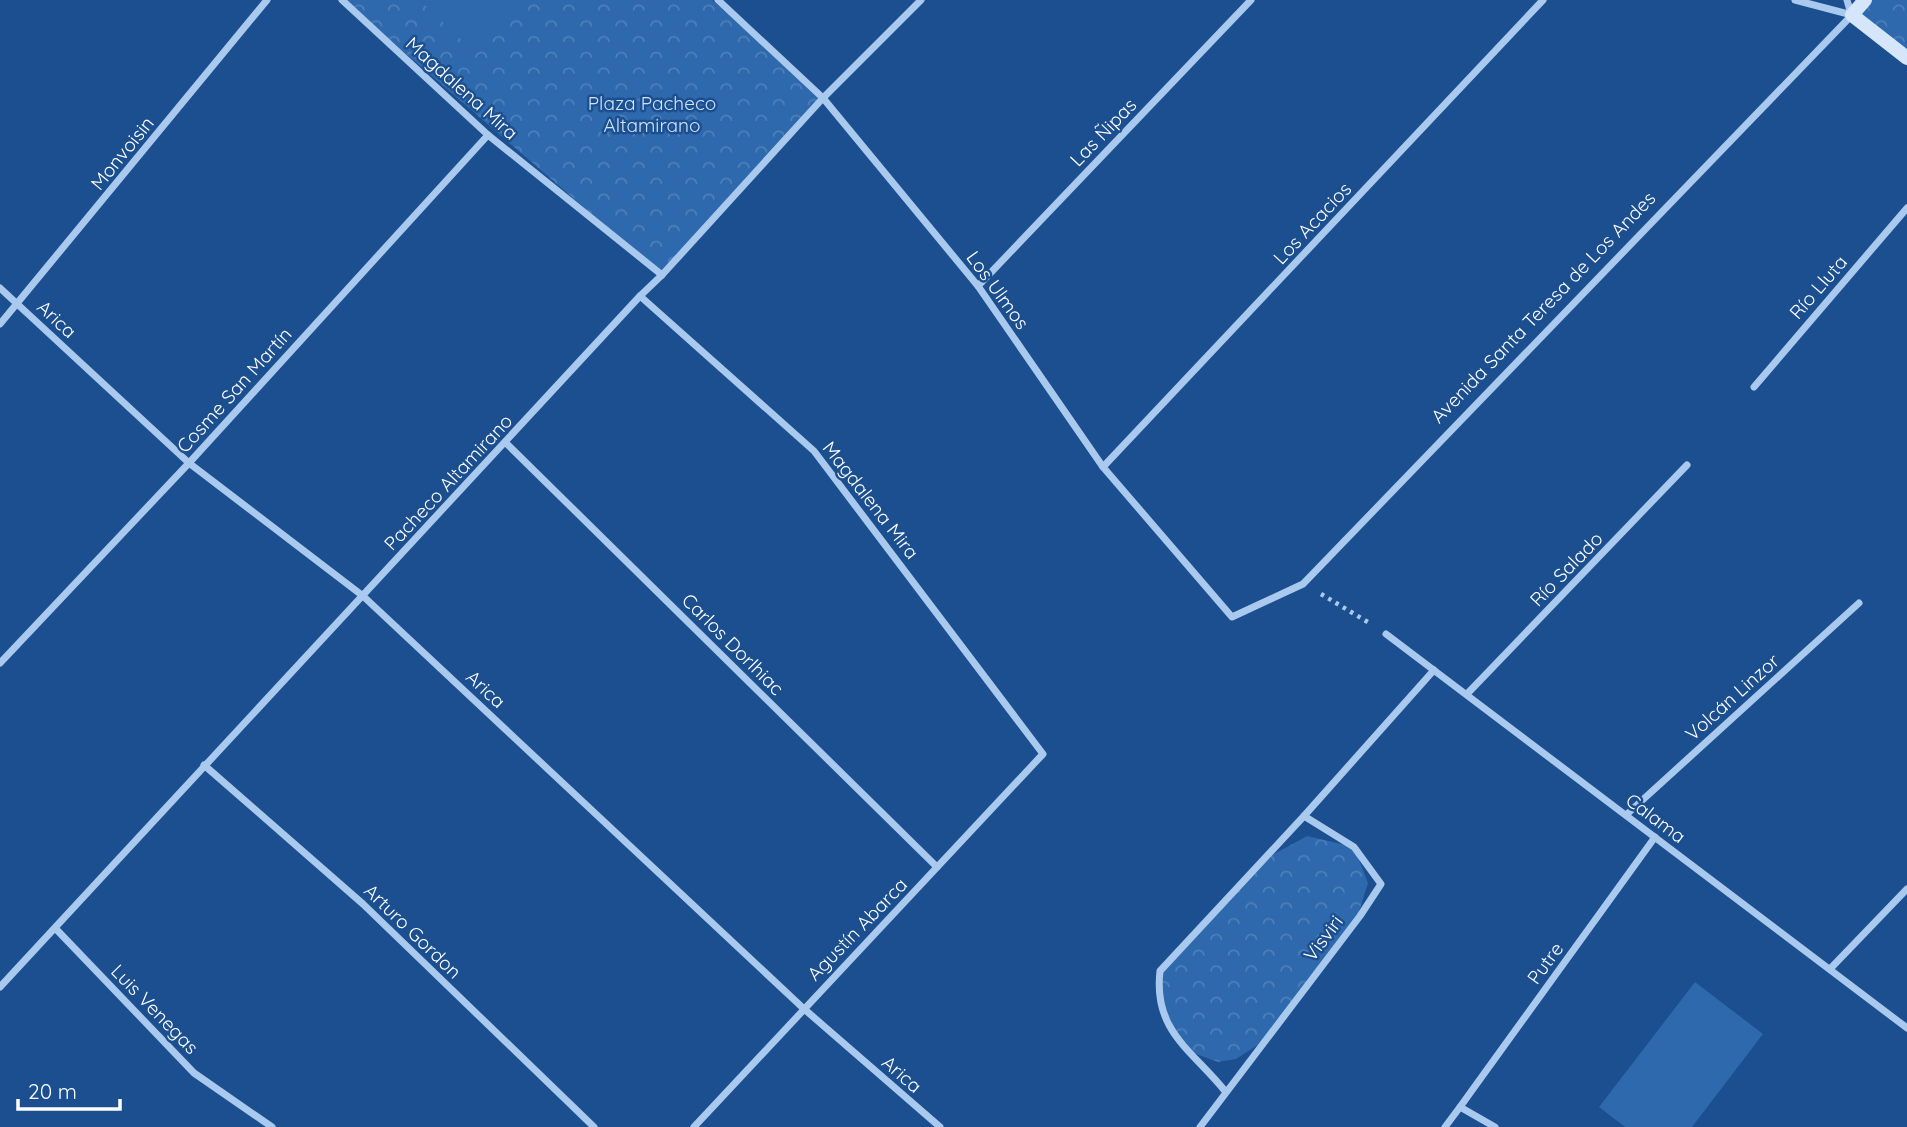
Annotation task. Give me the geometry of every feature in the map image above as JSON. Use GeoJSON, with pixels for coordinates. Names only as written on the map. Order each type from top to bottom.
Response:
{"type":"FeatureCollection","features":[{"type":"Feature","properties":{"kind":"street","name":"Monvoisin"},"geometry":{"type":"LineString","coordinates":[[0,324],[267,0]]}},
{"type":"Feature","properties":{"kind":"street","name":"Magdalena Mira"},"geometry":{"type":"LineString","coordinates":[[342,0],[488,135],[662,275]]}},
{"type":"Feature","properties":{"kind":"street","name":"Los Ulmos"},"geometry":{"type":"LineString","coordinates":[[718,0],[823,98],[978,286],[1103,467],[1232,617]]}},
{"type":"Feature","properties":{"kind":"street","name":"Pacheco Altamirano"},"geometry":{"type":"LineString","coordinates":[[0,987],[823,98],[921,0]]}},
{"type":"Feature","properties":{"kind":"street","name":"Las Ñipas"},"geometry":{"type":"LineString","coordinates":[[978,286],[1251,0]]}},
{"type":"Feature","properties":{"kind":"street","name":"Los Acacios"},"geometry":{"type":"LineString","coordinates":[[1103,467],[1543,0]]}},
{"type":"Feature","properties":{"kind":"street"},"geometry":{"type":"LineString","coordinates":[[1795,0],[1852,15],[1907,58]]}},
{"type":"Feature","properties":{"kind":"street"},"geometry":{"type":"LineString","coordinates":[[1847,0],[1852,15]]}},
{"type":"Feature","properties":{"kind":"street","name":"Avenida Santa Teresa de Los Andes"},"geometry":{"type":"LineString","coordinates":[[1232,617],[1303,584],[1864,0]]}},
{"type":"Feature","properties":{"kind":"street","name":"Cosme San Martín"},"geometry":{"type":"LineString","coordinates":[[0,663],[189,463],[488,135]]}},
{"type":"Feature","properties":{"kind":"street","name":"Río Lluta"},"geometry":{"type":"LineString","coordinates":[[1754,387],[1907,208]]}},
{"type":"Feature","properties":{"kind":"street","name":"Arica"},"geometry":{"type":"LineString","coordinates":[[0,288],[189,463],[363,596],[803,1008],[940,1127]]}},
{"type":"Feature","properties":{"kind":"street","name":"Magdalena Mira"},"geometry":{"type":"LineString","coordinates":[[640,296],[814,451],[1043,754]]}},
{"type":"Feature","properties":{"kind":"street","name":"Carlos Dorlhiac"},"geometry":{"type":"LineString","coordinates":[[506,443],[937,867]]}},
{"type":"Feature","properties":{"kind":"street","name":"Río Salado"},"geometry":{"type":"LineString","coordinates":[[1466,694],[1688,465]]}},
{"type":"Feature","properties":{"kind":"street","name":"Volcán Linzor"},"geometry":{"type":"LineString","coordinates":[[1626,815],[1858,603]]}},
{"type":"Feature","properties":{"kind":"street","name":"Calama"},"geometry":{"type":"LineString","coordinates":[[1386,634],[1907,1028]]}},
{"type":"Feature","properties":{"kind":"street"},"geometry":{"type":"LineString","coordinates":[[1225,1091],[1178,1040],[1164,1017],[1158,991],[1160,971],[1304,816],[1434,670]]}},
{"type":"Feature","properties":{"kind":"street","name":"Agustín Abarca"},"geometry":{"type":"LineString","coordinates":[[694,1127],[1043,754]]}},
{"type":"Feature","properties":{"kind":"street","name":"Arturo Gordon"},"geometry":{"type":"LineString","coordinates":[[204,765],[363,904],[594,1127]]}},
{"type":"Feature","properties":{"kind":"street","name":"Visviri"},"geometry":{"type":"LineString","coordinates":[[1199,1127],[1381,884],[1354,847],[1304,816]]}},
{"type":"Feature","properties":{"kind":"street","name":"Putre"},"geometry":{"type":"LineString","coordinates":[[1445,1127],[1655,837]]}},
{"type":"Feature","properties":{"kind":"street"},"geometry":{"type":"LineString","coordinates":[[1830,969],[1907,888]]}},
{"type":"Feature","properties":{"kind":"street","name":"Luis Venegas"},"geometry":{"type":"LineString","coordinates":[[56,929],[194,1073],[272,1127]]}},
{"type":"Feature","properties":{"kind":"street"},"geometry":{"type":"LineString","coordinates":[[1460,1107],[1495,1127]]}},
{"type":"Feature","properties":{"kind":"path"},"geometry":{"type":"LineString","coordinates":[[1303,584],[1386,634]]}},
{"type":"Feature","properties":{"kind":"green space","name":"Plaza Pacheco Altamirano"},"geometry":{"type":"Polygon","coordinates":[[[344,0],[712,0],[823,98],[662,275],[344,0]]]}},
{"type":"Feature","properties":{"kind":"green space"},"geometry":{"type":"Polygon","coordinates":[[[420,0],[518,0],[471,49],[420,0]]]}},
{"type":"Feature","properties":{"kind":"green space"},"geometry":{"type":"Polygon","coordinates":[[[1866,0],[1907,0],[1907,58],[1852,15],[1866,0]]]}},
{"type":"Feature","properties":{"kind":"green space"},"geometry":{"type":"Polygon","coordinates":[[[1307,836],[1354,847],[1368,883],[1355,924],[1264,1041],[1236,1059],[1218,1062],[1188,1051],[1164,1017],[1160,971],[1265,859],[1307,836]]]}},
{"type":"Feature","properties":{"kind":"green space"},"geometry":{"type":"Polygon","coordinates":[[[1695,982],[1763,1034],[1692,1127],[1625,1127],[1599,1107],[1695,982]]]}}]}
